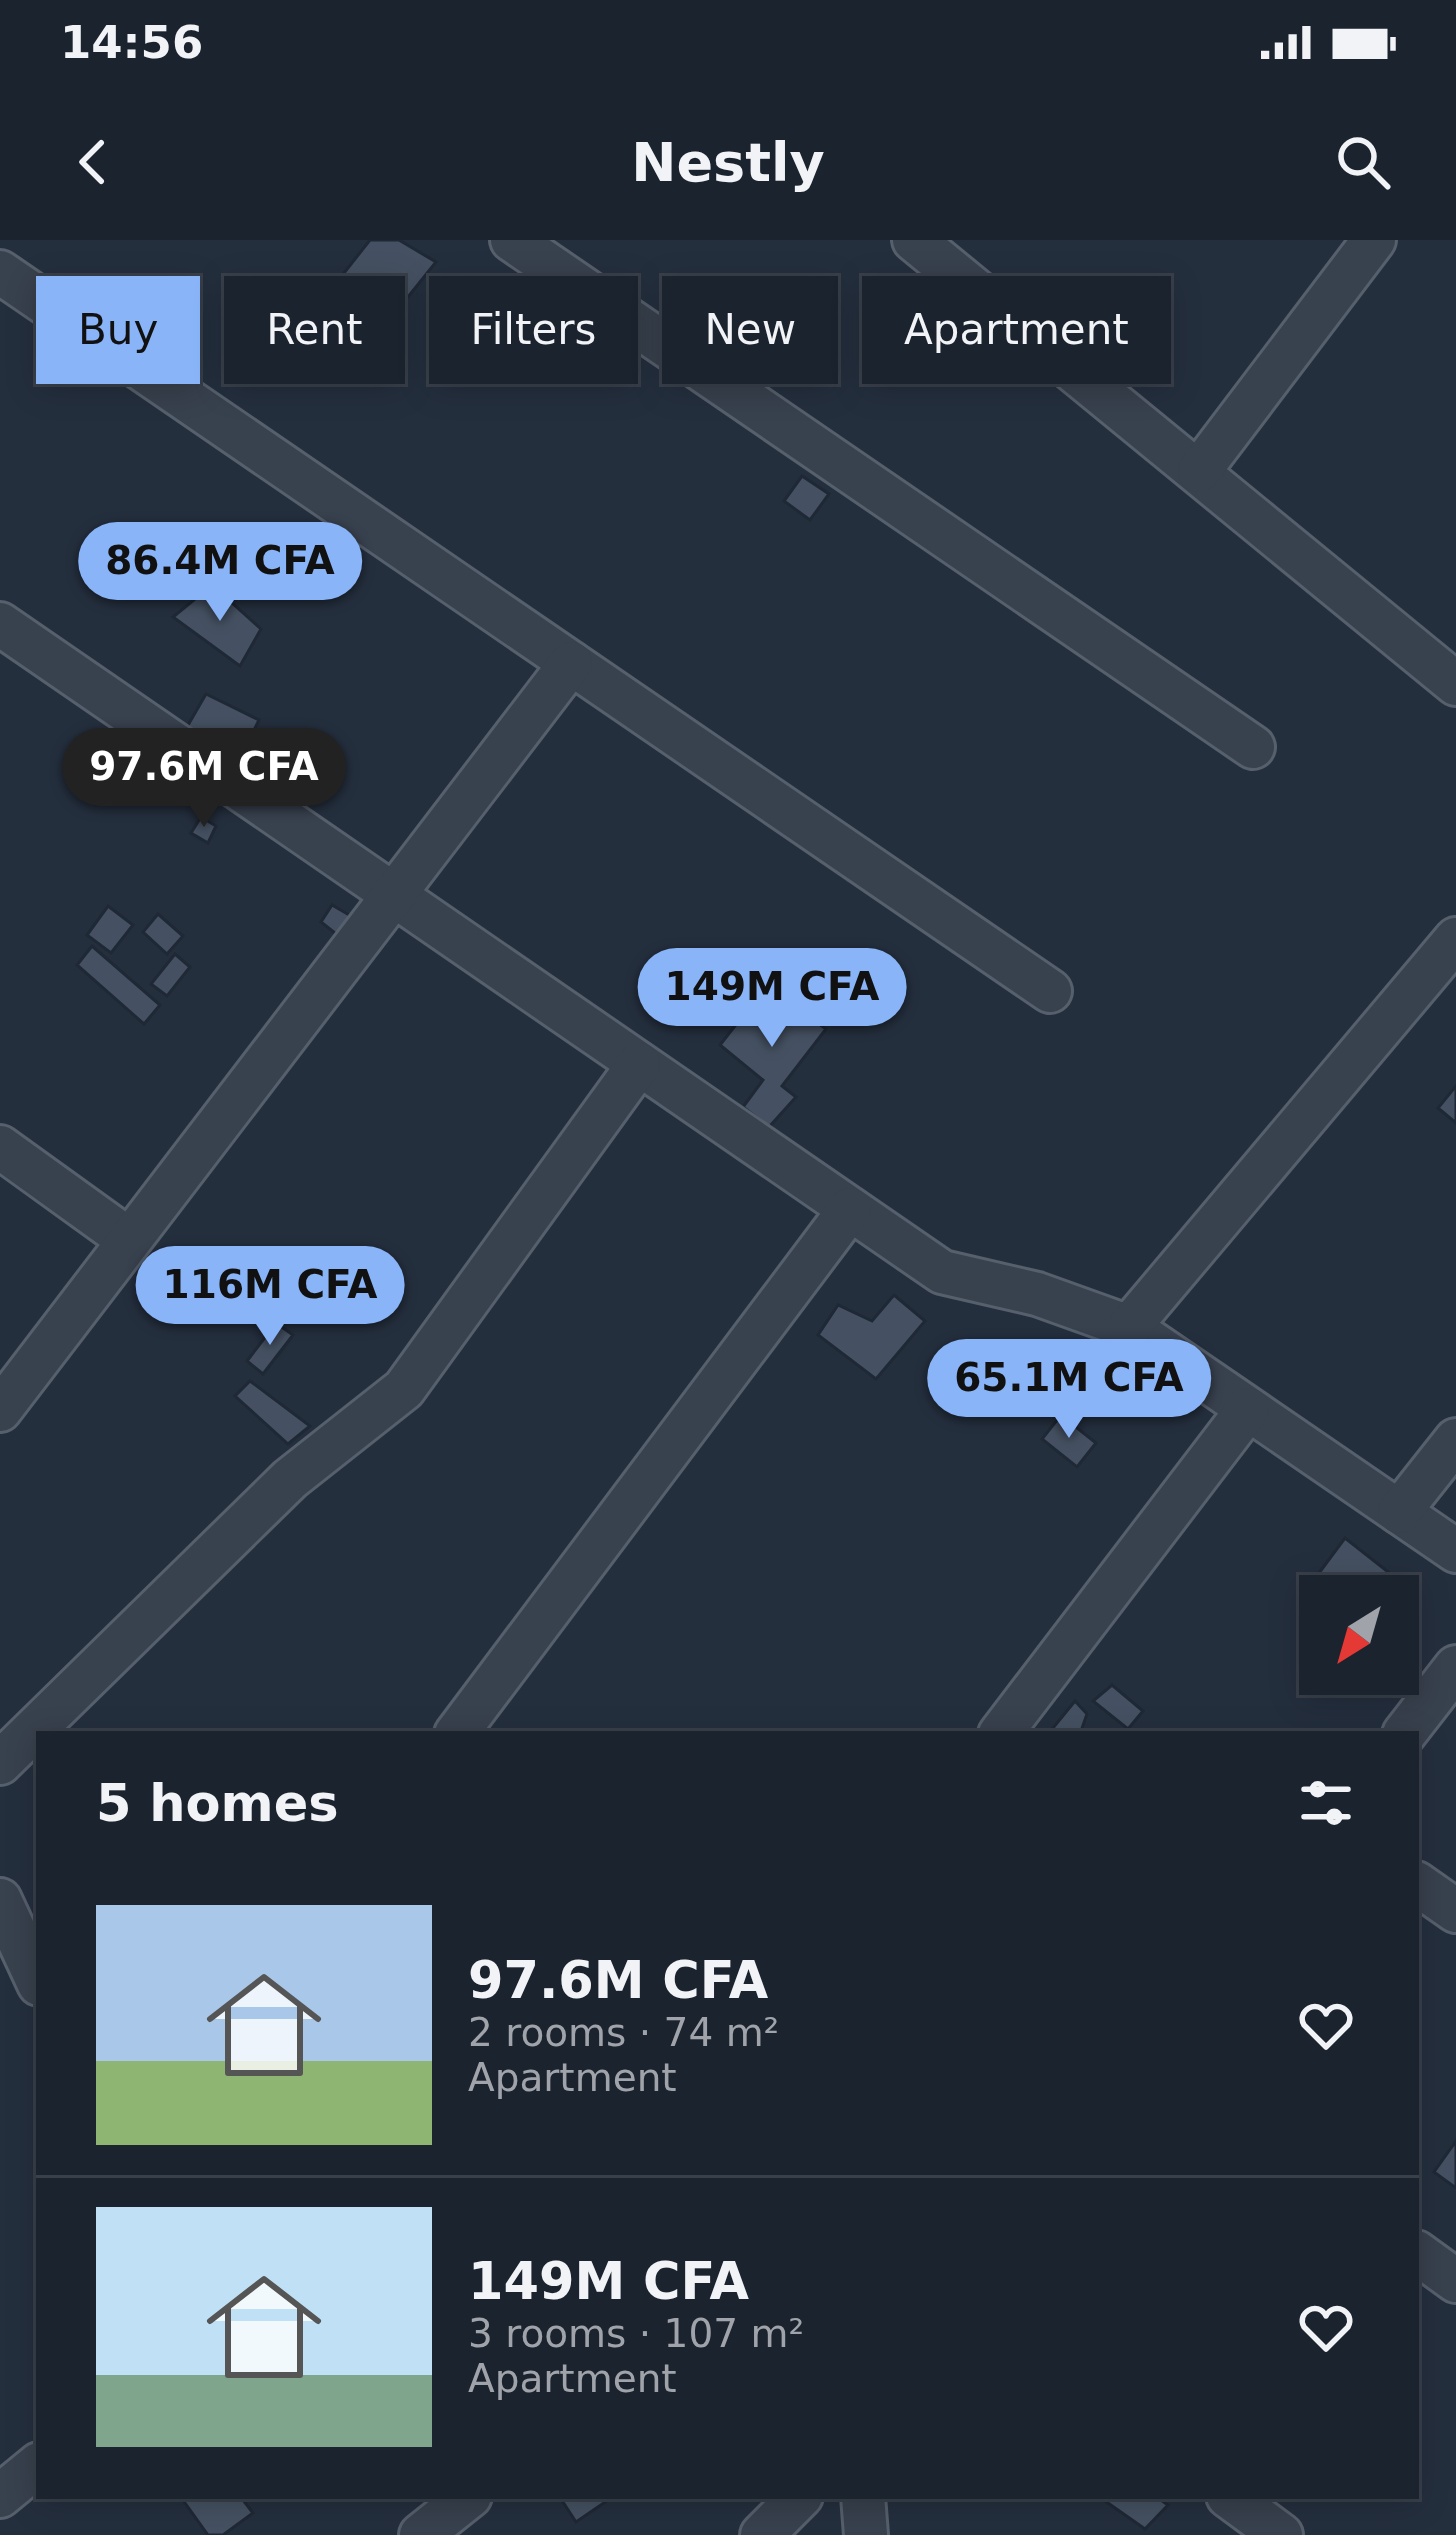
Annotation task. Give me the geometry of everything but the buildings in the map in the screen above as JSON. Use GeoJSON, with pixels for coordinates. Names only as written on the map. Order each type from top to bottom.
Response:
{"type":"FeatureCollection","features":[{"type":"Feature","properties":{"kind":"street"},"geometry":{"type":"LineString","coordinates":[[512,240],[1252,747]]}},
{"type":"Feature","properties":{"kind":"street"},"geometry":{"type":"LineString","coordinates":[[914,240],[1452,671]]}},
{"type":"Feature","properties":{"kind":"street"},"geometry":{"type":"LineString","coordinates":[[1199,471],[1374,240]]}},
{"type":"Feature","properties":{"kind":"street"},"geometry":{"type":"LineString","coordinates":[[0,272],[1050,992]]}},
{"type":"Feature","properties":{"kind":"street"},"geometry":{"type":"LineString","coordinates":[[0,624],[942,1272],[1037,1294],[1129,1328],[1456,1551]]}},
{"type":"Feature","properties":{"kind":"street"},"geometry":{"type":"LineString","coordinates":[[0,1410],[571,663]]}},
{"type":"Feature","properties":{"kind":"street"},"geometry":{"type":"LineString","coordinates":[[1129,1328],[1456,939]]}},
{"type":"Feature","properties":{"kind":"street"},"geometry":{"type":"LineString","coordinates":[[0,1763],[290,1479],[404,1389],[639,1064]]}},
{"type":"Feature","properties":{"kind":"street"},"geometry":{"type":"LineString","coordinates":[[0,1147],[129,1240]]}},
{"type":"Feature","properties":{"kind":"street"},"geometry":{"type":"LineString","coordinates":[[458,1731],[850,1209]]}},
{"type":"Feature","properties":{"kind":"street"},"geometry":{"type":"LineString","coordinates":[[1002,1731],[1248,1409]]}},
{"type":"Feature","properties":{"kind":"street"},"geometry":{"type":"LineString","coordinates":[[1399,1512],[1456,1440]]}},
{"type":"Feature","properties":{"kind":"street"},"geometry":{"type":"LineString","coordinates":[[1406,1731],[1456,1667]]}},
{"type":"Feature","properties":{"kind":"street"},"geometry":{"type":"LineString","coordinates":[[1419,1885],[1456,1911]]}},
{"type":"Feature","properties":{"kind":"street"},"geometry":{"type":"LineString","coordinates":[[0,1900],[36,1978]]}},
{"type":"Feature","properties":{"kind":"street"},"geometry":{"type":"LineString","coordinates":[[1419,2254],[1456,2281]]}},
{"type":"Feature","properties":{"kind":"street"},"geometry":{"type":"LineString","coordinates":[[0,2496],[36,2466]]}},
{"type":"Feature","properties":{"kind":"street"},"geometry":{"type":"LineString","coordinates":[[421,2535],[466,2499]]}},
{"type":"Feature","properties":{"kind":"street"},"geometry":{"type":"LineString","coordinates":[[762,2535],[798,2499]]}},
{"type":"Feature","properties":{"kind":"street"},"geometry":{"type":"LineString","coordinates":[[863,2499],[866,2535]]}},
{"type":"Feature","properties":{"kind":"street"},"geometry":{"type":"LineString","coordinates":[[1232,2499],[1281,2535]]}}]}
